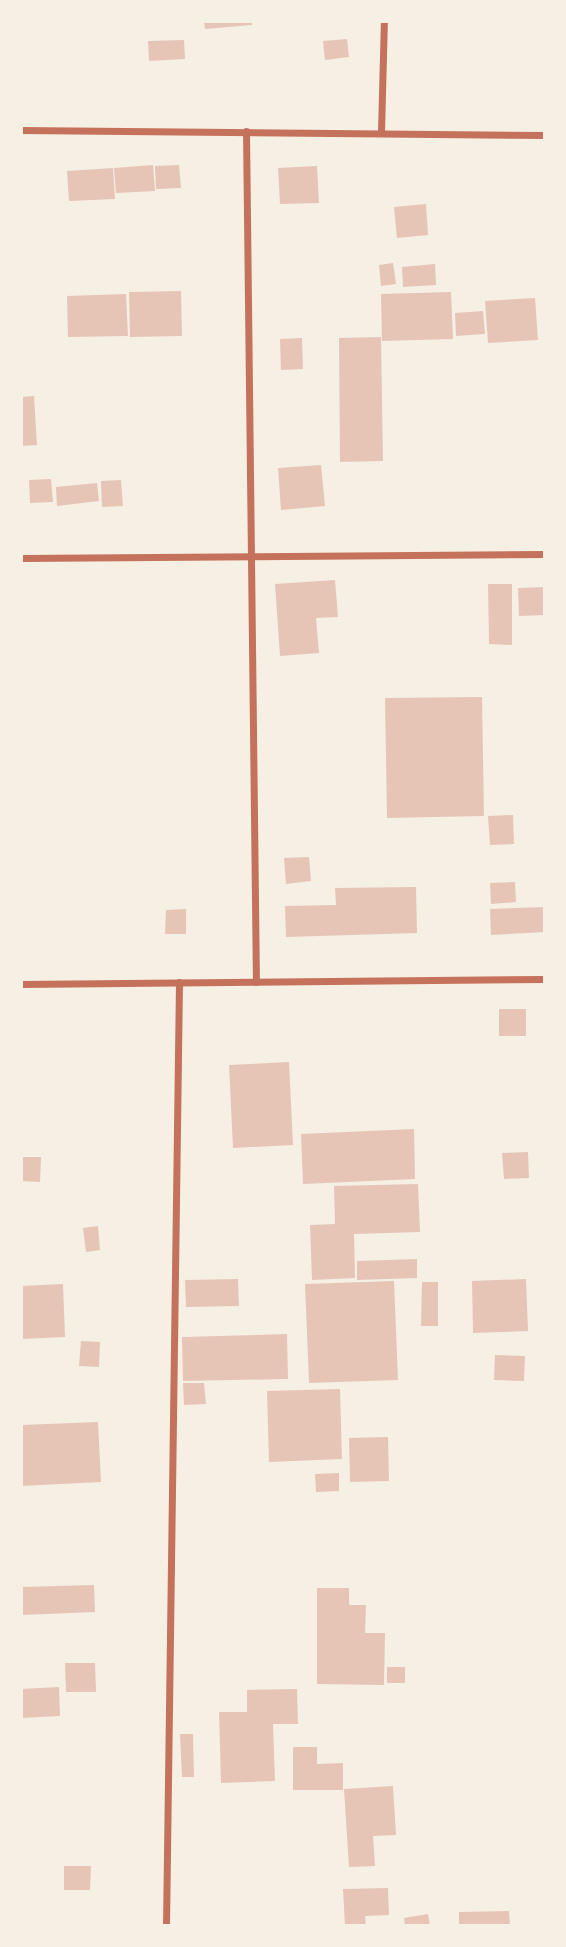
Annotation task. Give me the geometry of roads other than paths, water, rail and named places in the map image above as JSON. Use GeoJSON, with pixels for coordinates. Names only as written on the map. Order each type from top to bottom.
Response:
{"type":"FeatureCollection","features":[{"type":"Feature","properties":{"kind":"street"},"geometry":{"type":"LineString","coordinates":[[381,132],[384,21]]}},
{"type":"Feature","properties":{"kind":"street"},"geometry":{"type":"LineString","coordinates":[[21,130],[545,135]]}},
{"type":"Feature","properties":{"kind":"street"},"geometry":{"type":"LineString","coordinates":[[246,131],[256,982]]}},
{"type":"Feature","properties":{"kind":"street"},"geometry":{"type":"LineString","coordinates":[[21,558],[545,554]]}},
{"type":"Feature","properties":{"kind":"street"},"geometry":{"type":"LineString","coordinates":[[21,984],[545,979]]}},
{"type":"Feature","properties":{"kind":"street"},"geometry":{"type":"LineString","coordinates":[[166,1926],[179,982]]}}]}
